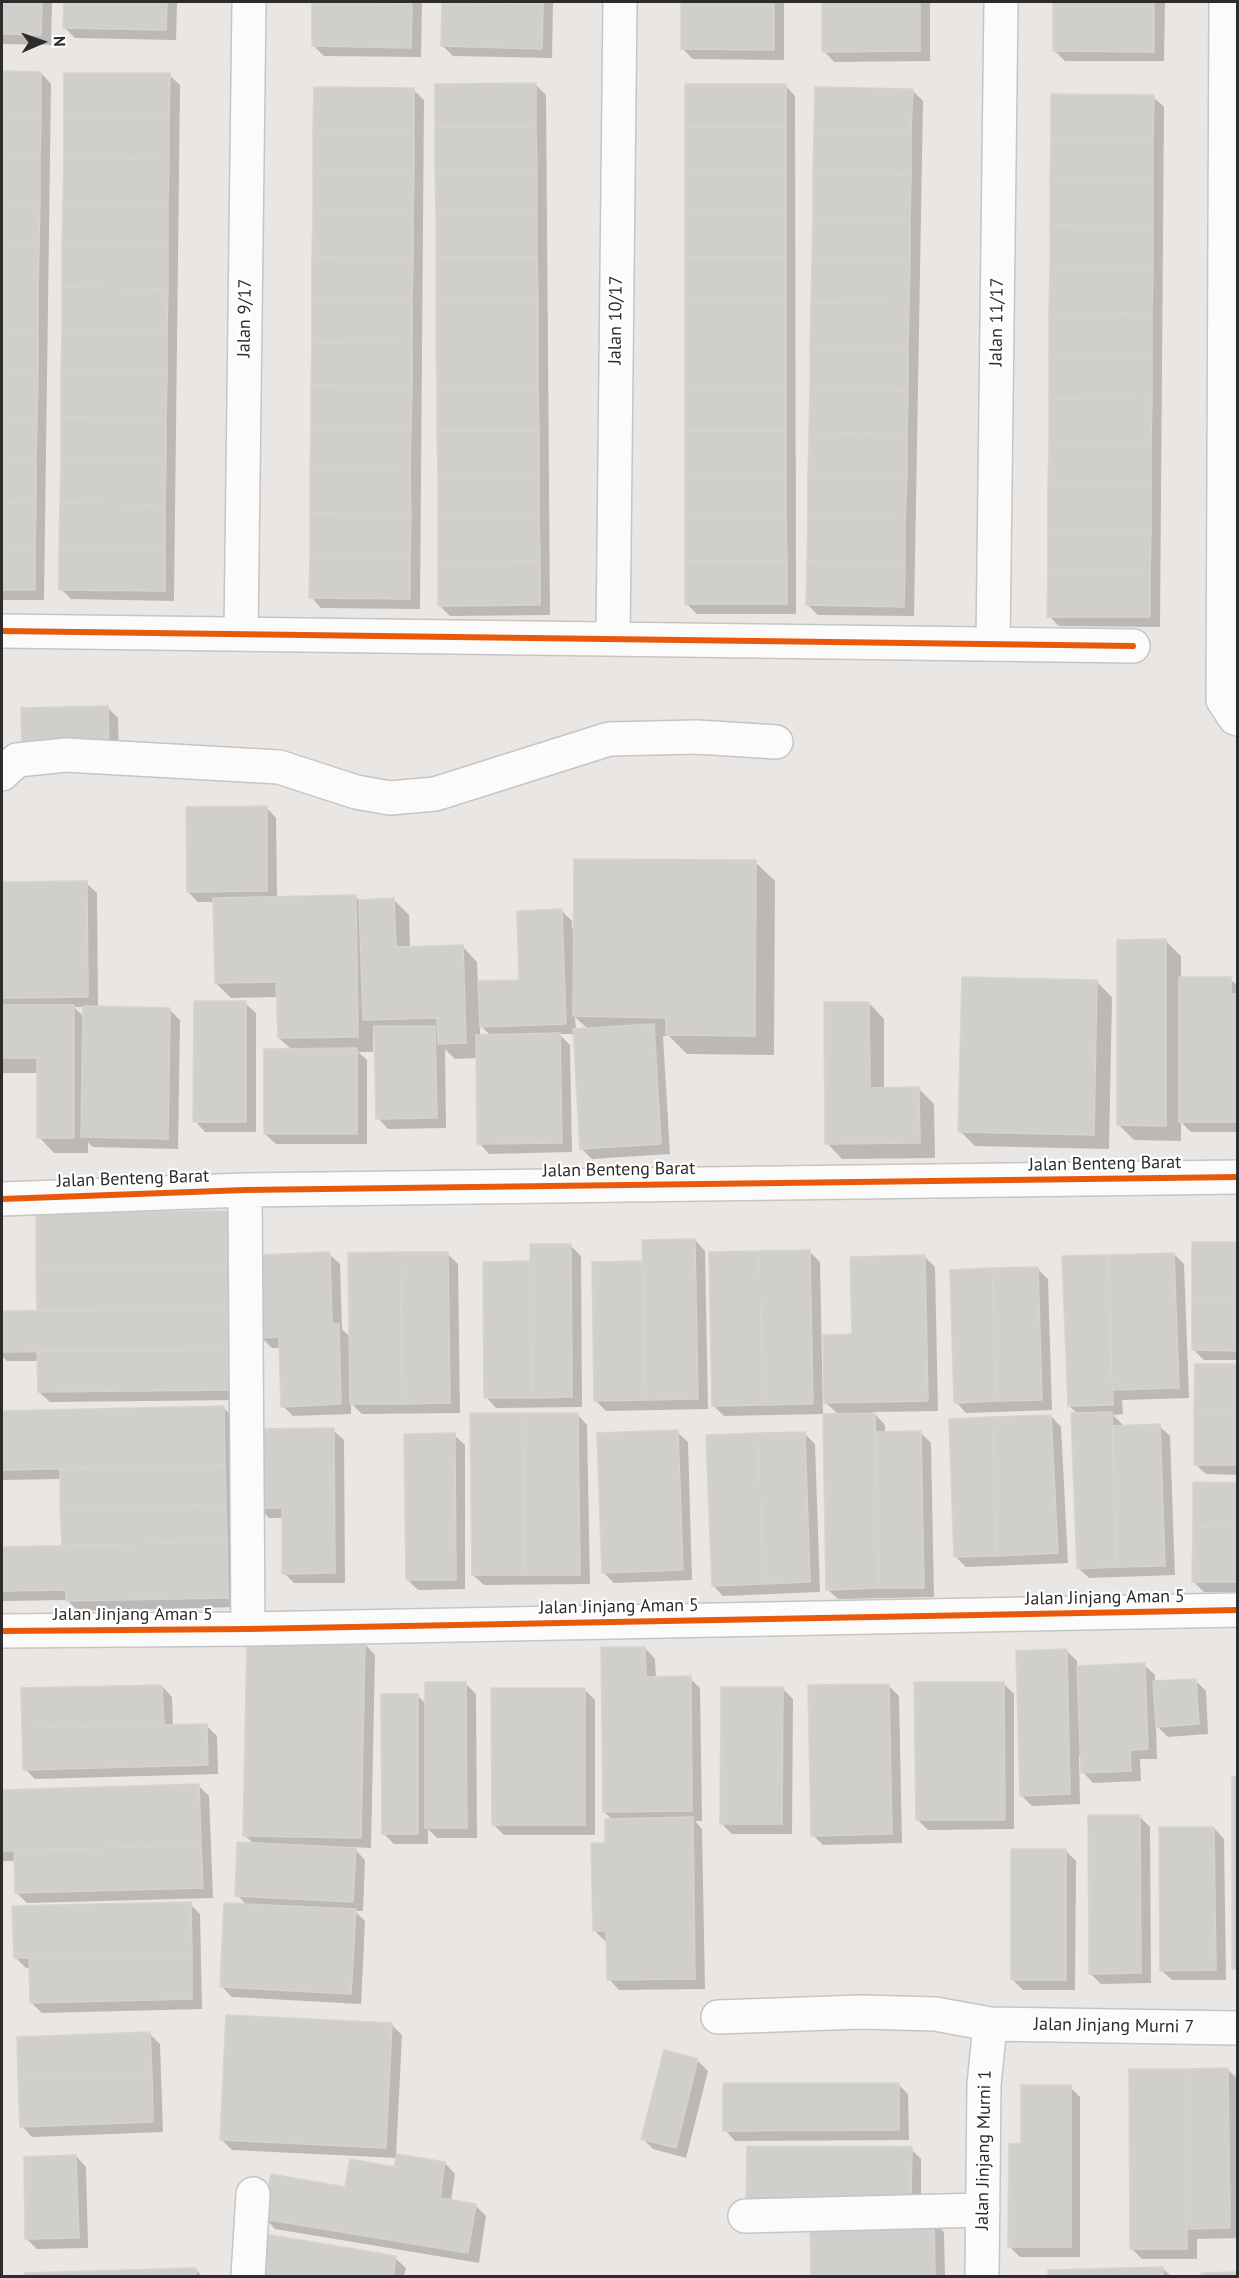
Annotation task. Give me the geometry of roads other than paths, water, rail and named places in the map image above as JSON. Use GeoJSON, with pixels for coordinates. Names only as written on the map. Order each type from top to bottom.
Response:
{"type":"FeatureCollection","features":[{"type":"Feature","properties":{"kind":"street","name":"Jalan 9/17"},"geometry":{"type":"LineString","coordinates":[[241,634],[249,2]]}},
{"type":"Feature","properties":{"kind":"street","name":"Jalan 10/17"},"geometry":{"type":"LineString","coordinates":[[613,639],[620,2]]}},
{"type":"Feature","properties":{"kind":"street","name":"Jalan 11/17"},"geometry":{"type":"LineString","coordinates":[[993,643],[1001,2]]}},
{"type":"Feature","properties":{"kind":"street"},"geometry":{"type":"LineString","coordinates":[[1226,2],[1232,300],[1230,502],[1223,700],[1234,718],[1238,719]]}},
{"type":"Feature","properties":{"kind":"street"},"geometry":{"type":"LineString","coordinates":[[2,631],[1133,646]]}},
{"type":"Feature","properties":{"kind":"street"},"geometry":{"type":"LineString","coordinates":[[2,774],[17,760],[66,755],[279,767],[356,792],[390,798],[435,794],[609,739],[697,736],[776,742]]}},
{"type":"Feature","properties":{"kind":"street","name":"Jalan Benteng Barat"},"geometry":{"type":"LineString","coordinates":[[2,1198],[245,1190],[1238,1177]]}},
{"type":"Feature","properties":{"kind":"street"},"geometry":{"type":"LineString","coordinates":[[245,1190],[248,1629]]}},
{"type":"Feature","properties":{"kind":"street","name":"Jalan Jinjang Aman 5"},"geometry":{"type":"LineString","coordinates":[[2,1631],[248,1629],[1238,1611]]}},
{"type":"Feature","properties":{"kind":"street","name":"Jalan Jinjang Murni 7"},"geometry":{"type":"LineString","coordinates":[[718,2017],[861,2012],[935,2014],[990,2024],[1238,2028]]}},
{"type":"Feature","properties":{"kind":"street","name":"Jalan Jinjang Murni 1"},"geometry":{"type":"LineString","coordinates":[[982,2277],[984,2085],[990,2024]]}},
{"type":"Feature","properties":{"kind":"street"},"geometry":{"type":"LineString","coordinates":[[248,2277],[253,2194]]}},
{"type":"Feature","properties":{"kind":"street"},"geometry":{"type":"LineString","coordinates":[[745,2216],[983,2210]]}}]}
